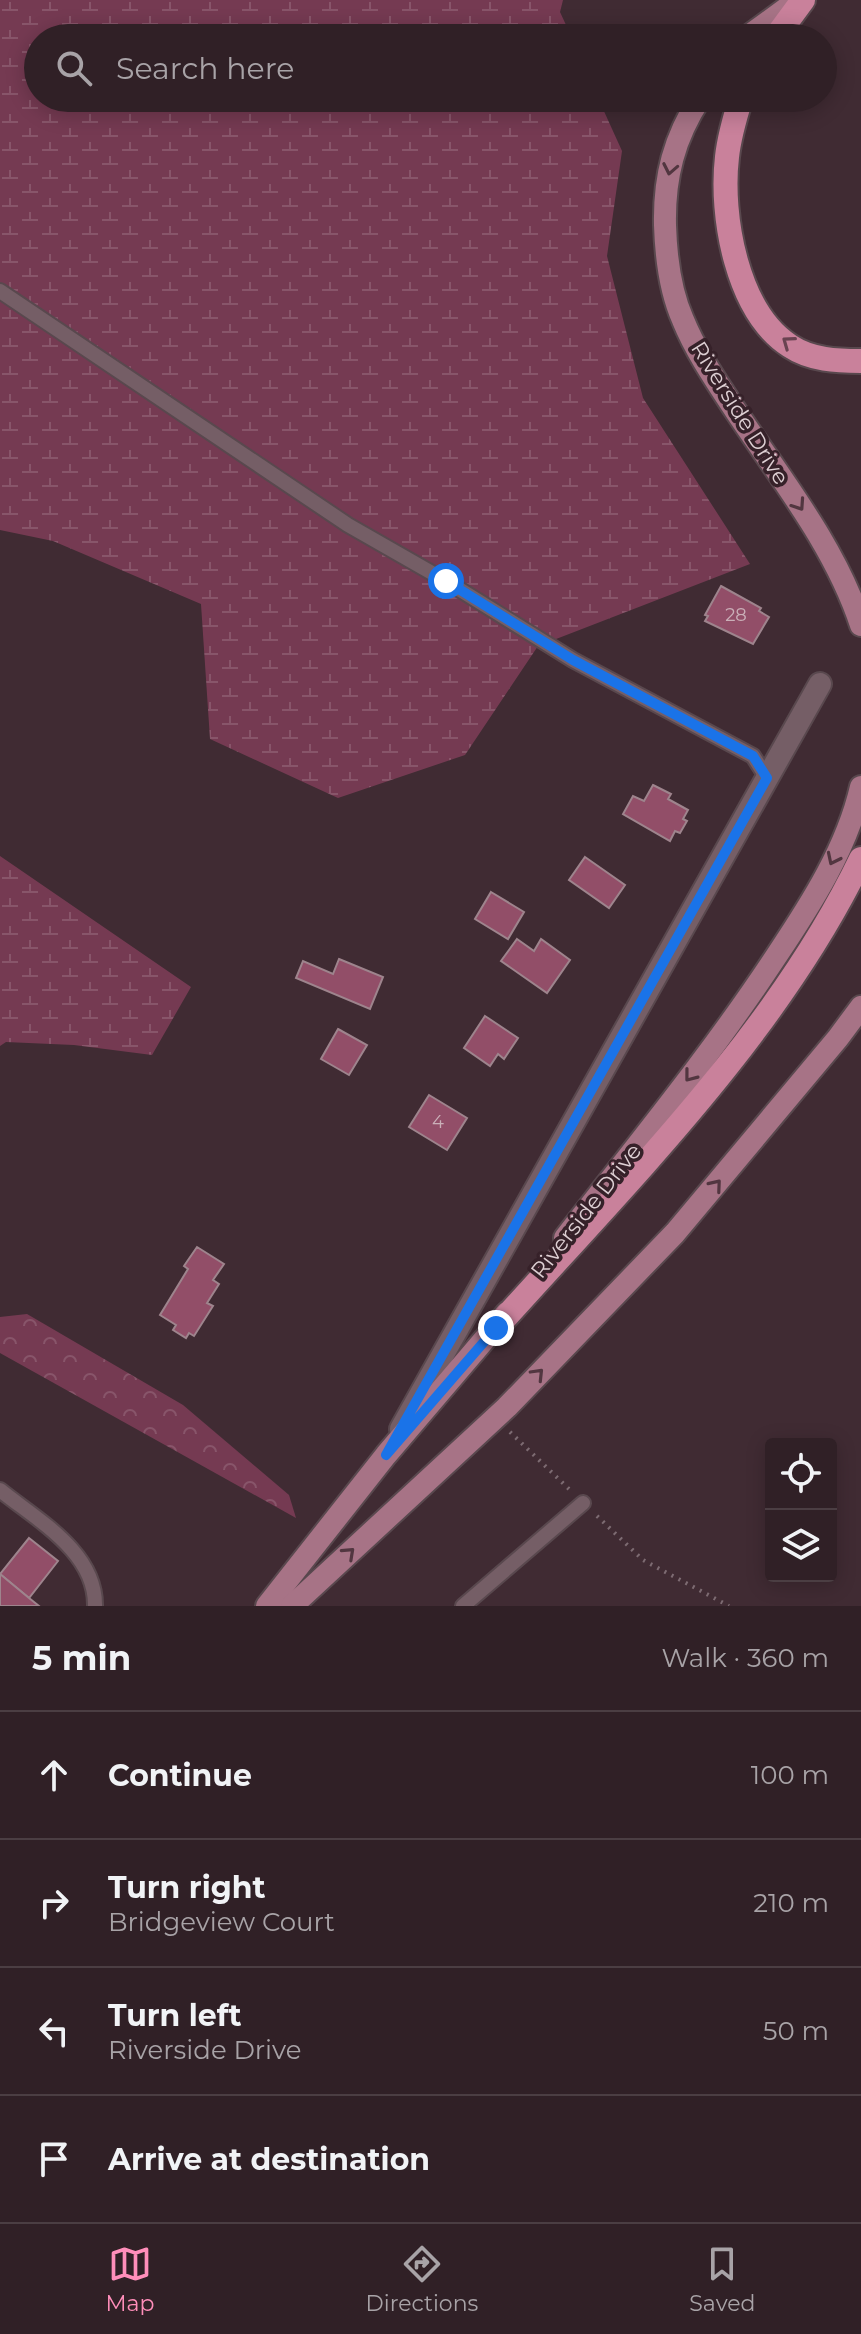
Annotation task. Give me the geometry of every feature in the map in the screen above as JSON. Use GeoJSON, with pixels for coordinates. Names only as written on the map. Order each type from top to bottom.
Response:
{"type":"FeatureCollection","features":[{"type":"Feature","properties":{"kind":"highway"},"geometry":{"type":"LineString","coordinates":[[785,24],[801,0]]}},
{"type":"Feature","properties":{"kind":"highway"},"geometry":{"type":"LineString","coordinates":[[738,112],[727,158],[727,217],[741,278],[761,319],[791,347],[827,360],[861,361]]}},
{"type":"Feature","properties":{"kind":"highway"},"geometry":{"type":"LineString","coordinates":[[496,1328],[685,1117],[723,1069],[769,1009],[822,930],[861,859]]}},
{"type":"Feature","properties":{"kind":"main road"},"geometry":{"type":"LineString","coordinates":[[766,24],[801,0]]}},
{"type":"Feature","properties":{"kind":"main road","name":"Riverside Drive"},"geometry":{"type":"LineString","coordinates":[[692,112],[674,146],[664,199],[666,258],[682,319],[710,372],[828,548],[849,588],[861,625]]}},
{"type":"Feature","properties":{"kind":"main road","name":"Riverside Drive"},"geometry":{"type":"LineString","coordinates":[[267,1606],[386,1455],[496,1328],[742,1009],[809,907],[836,854],[861,787]]}},
{"type":"Feature","properties":{"kind":"main road"},"geometry":{"type":"LineString","coordinates":[[292,1606],[495,1418],[675,1233],[861,1007]]}},
{"type":"Feature","properties":{"kind":"street"},"geometry":{"type":"LineString","coordinates":[[386,1455],[820,684]]}},
{"type":"Feature","properties":{"kind":"lane"},"geometry":{"type":"LineString","coordinates":[[0,291],[348,525],[446,581],[573,660],[753,756],[767,778]]}},
{"type":"Feature","properties":{"kind":"lane"},"geometry":{"type":"LineString","coordinates":[[0,1490],[75,1552],[88,1575],[95,1606]]}},
{"type":"Feature","properties":{"kind":"lane"},"geometry":{"type":"LineString","coordinates":[[463,1606],[583,1503]]}},
{"type":"Feature","properties":{"kind":"path"},"geometry":{"type":"LineString","coordinates":[[495,1418],[643,1560],[729,1606]]}},
{"type":"Feature","properties":{"kind":"green space"},"geometry":{"type":"Polygon","coordinates":[[[0,0],[563,0],[560,12],[566,24],[24,24],[24,112],[604,112],[622,151],[607,256],[643,398],[750,564],[538,646],[465,755],[338,798],[210,739],[201,604],[53,541],[0,530],[0,0]]]}},
{"type":"Feature","properties":{"kind":"green space"},"geometry":{"type":"Polygon","coordinates":[[[0,856],[191,987],[152,1055],[74,1045],[6,1042],[0,1046],[0,856]]]}},
{"type":"Feature","properties":{"kind":"green space"},"geometry":{"type":"Polygon","coordinates":[[[27,1314],[183,1405],[289,1495],[296,1518],[0,1353],[0,1317],[27,1314]]]}},
{"type":"Feature","properties":{"kind":"building"},"geometry":{"type":"Polygon","coordinates":[[[721,586],[761,608],[759,611],[769,617],[753,644],[705,621],[708,616],[705,615],[721,586]]]}},
{"type":"Feature","properties":{"kind":"building"},"geometry":{"type":"Polygon","coordinates":[[[653,785],[671,794],[668,799],[688,810],[683,819],[687,821],[680,833],[675,831],[670,841],[623,814],[633,796],[644,801],[653,785]]]}},
{"type":"Feature","properties":{"kind":"building"},"geometry":{"type":"Polygon","coordinates":[[[585,857],[625,885],[609,908],[569,880],[585,857]]]}},
{"type":"Feature","properties":{"kind":"building"},"geometry":{"type":"Polygon","coordinates":[[[491,892],[524,912],[508,939],[475,919],[491,892]]]}},
{"type":"Feature","properties":{"kind":"building"},"geometry":{"type":"Polygon","coordinates":[[[517,939],[534,951],[541,939],[570,960],[547,993],[501,961],[517,939]]]}},
{"type":"Feature","properties":{"kind":"building"},"geometry":{"type":"Polygon","coordinates":[[[339,959],[383,977],[370,1009],[296,978],[303,961],[333,974],[339,959]]]}},
{"type":"Feature","properties":{"kind":"building"},"geometry":{"type":"Polygon","coordinates":[[[485,1016],[518,1038],[504,1059],[498,1054],[490,1066],[464,1048],[485,1016]]]}},
{"type":"Feature","properties":{"kind":"building"},"geometry":{"type":"Polygon","coordinates":[[[338,1029],[367,1045],[349,1075],[321,1059],[338,1029]]]}},
{"type":"Feature","properties":{"kind":"building"},"geometry":{"type":"Polygon","coordinates":[[[429,1095],[467,1118],[447,1150],[409,1127],[429,1095]]]}},
{"type":"Feature","properties":{"kind":"building"},"geometry":{"type":"Polygon","coordinates":[[[197,1247],[224,1264],[213,1280],[219,1284],[207,1303],[213,1306],[194,1336],[189,1333],[186,1338],[173,1330],[176,1325],[160,1315],[188,1269],[184,1266],[197,1247]]]}},
{"type":"Feature","properties":{"kind":"building"},"geometry":{"type":"Polygon","coordinates":[[[29,1538],[58,1561],[29,1598],[0,1574],[29,1538]]]}},
{"type":"Feature","properties":{"kind":"building"},"geometry":{"type":"Polygon","coordinates":[[[0,1574],[29,1598],[39,1606],[0,1606],[0,1574]]]}},
{"type":"Feature","properties":{"kind":"route"},"geometry":{"type":"LineString","coordinates":[[446,581],[573,660],[724,738],[753,756],[767,778],[386,1455],[496,1328]]}}]}
